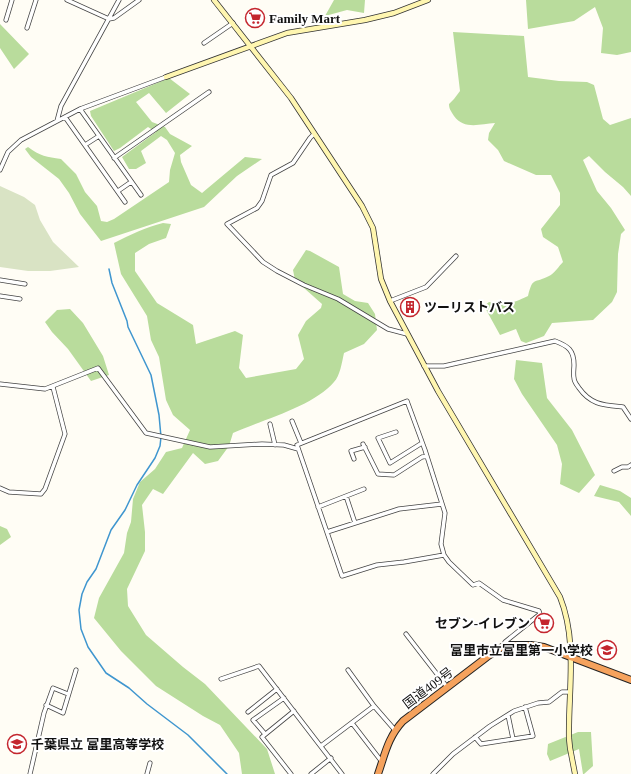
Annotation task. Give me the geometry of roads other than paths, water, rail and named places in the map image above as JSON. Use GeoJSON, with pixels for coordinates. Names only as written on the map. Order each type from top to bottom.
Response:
{"type":"FeatureCollection","features":[{"type":"Feature","properties":{"kind":"highway"},"geometry":{"type":"LineString","coordinates":[[502,647],[517,645],[538,646],[631,680]]}},
{"type":"Feature","properties":{"kind":"highway","name":"国道409号"},"geometry":{"type":"LineString","coordinates":[[378,774],[389,739],[394,730],[403,721],[447,687],[502,647]]}},
{"type":"Feature","properties":{"kind":"street"},"geometry":{"type":"LineString","coordinates":[[6,20],[12,0]]}},
{"type":"Feature","properties":{"kind":"street"},"geometry":{"type":"LineString","coordinates":[[26,28],[36,0]]}},
{"type":"Feature","properties":{"kind":"street"},"geometry":{"type":"LineString","coordinates":[[67,0],[109,19],[114,18],[139,0]]}},
{"type":"Feature","properties":{"kind":"street"},"geometry":{"type":"LineString","coordinates":[[57,121],[61,106],[119,0]]}},
{"type":"Feature","properties":{"kind":"street"},"geometry":{"type":"LineString","coordinates":[[214,0],[291,98],[366,214],[373,228],[381,279],[390,301],[424,366],[560,597],[567,618],[570,635],[570,748],[575,774]]}},
{"type":"Feature","properties":{"kind":"street"},"geometry":{"type":"LineString","coordinates":[[0,170],[8,152],[16,143],[80,109],[287,33],[365,20],[394,13],[428,0]]}},
{"type":"Feature","properties":{"kind":"street"},"geometry":{"type":"LineString","coordinates":[[204,43],[233,23]]}},
{"type":"Feature","properties":{"kind":"street"},"geometry":{"type":"LineString","coordinates":[[114,158],[209,92]]}},
{"type":"Feature","properties":{"kind":"street"},"geometry":{"type":"LineString","coordinates":[[80,109],[142,196]]}},
{"type":"Feature","properties":{"kind":"street"},"geometry":{"type":"LineString","coordinates":[[65,117],[126,202]]}},
{"type":"Feature","properties":{"kind":"street"},"geometry":{"type":"LineString","coordinates":[[314,134],[293,162],[271,175],[262,201],[257,208],[227,224],[263,262],[304,285],[338,298],[388,329],[408,334]]}},
{"type":"Feature","properties":{"kind":"street"},"geometry":{"type":"LineString","coordinates":[[85,145],[99,136]]}},
{"type":"Feature","properties":{"kind":"street"},"geometry":{"type":"LineString","coordinates":[[118,191],[131,182]]}},
{"type":"Feature","properties":{"kind":"street"},"geometry":{"type":"LineString","coordinates":[[390,301],[426,287],[456,256]]}},
{"type":"Feature","properties":{"kind":"street"},"geometry":{"type":"LineString","coordinates":[[0,280],[25,284]]}},
{"type":"Feature","properties":{"kind":"street"},"geometry":{"type":"LineString","coordinates":[[0,296],[20,299]]}},
{"type":"Feature","properties":{"kind":"street"},"geometry":{"type":"LineString","coordinates":[[424,366],[444,366],[555,341],[566,345],[572,352],[574,378],[585,397],[603,405],[623,408],[631,419]]}},
{"type":"Feature","properties":{"kind":"street"},"geometry":{"type":"LineString","coordinates":[[0,384],[45,389],[98,368],[146,433],[210,447],[240,444],[284,445],[298,449]]}},
{"type":"Feature","properties":{"kind":"street"},"geometry":{"type":"LineString","coordinates":[[0,488],[9,492],[41,494],[45,489],[65,434],[53,387]]}},
{"type":"Feature","properties":{"kind":"street"},"geometry":{"type":"LineString","coordinates":[[444,555],[377,565],[342,576],[297,445],[407,401],[427,456],[445,513],[442,544],[444,555],[449,562],[473,585],[479,583],[503,600],[540,611],[540,614],[505,642],[502,647]]}},
{"type":"Feature","properties":{"kind":"street"},"geometry":{"type":"LineString","coordinates":[[292,421],[300,444]]}},
{"type":"Feature","properties":{"kind":"street"},"geometry":{"type":"LineString","coordinates":[[270,424],[275,445]]}},
{"type":"Feature","properties":{"kind":"street"},"geometry":{"type":"LineString","coordinates":[[396,432],[378,438],[390,463],[422,443]]}},
{"type":"Feature","properties":{"kind":"street"},"geometry":{"type":"LineString","coordinates":[[354,459],[351,451],[364,445],[378,474],[394,475],[422,457],[427,456]]}},
{"type":"Feature","properties":{"kind":"street"},"geometry":{"type":"LineString","coordinates":[[614,471],[622,467],[628,468],[631,465]]}},
{"type":"Feature","properties":{"kind":"street"},"geometry":{"type":"LineString","coordinates":[[318,507],[364,489]]}},
{"type":"Feature","properties":{"kind":"street"},"geometry":{"type":"LineString","coordinates":[[346,496],[355,523]]}},
{"type":"Feature","properties":{"kind":"street"},"geometry":{"type":"LineString","coordinates":[[327,532],[399,509],[442,504]]}},
{"type":"Feature","properties":{"kind":"street"},"geometry":{"type":"LineString","coordinates":[[406,634],[447,687]]}},
{"type":"Feature","properties":{"kind":"street"},"geometry":{"type":"LineString","coordinates":[[221,679],[259,666],[342,774]]}},
{"type":"Feature","properties":{"kind":"street"},"geometry":{"type":"LineString","coordinates":[[46,706],[63,713],[76,670]]}},
{"type":"Feature","properties":{"kind":"street"},"geometry":{"type":"LineString","coordinates":[[348,670],[374,706],[394,730]]}},
{"type":"Feature","properties":{"kind":"street"},"geometry":{"type":"LineString","coordinates":[[30,774],[46,706],[53,688],[68,694]]}},
{"type":"Feature","properties":{"kind":"street"},"geometry":{"type":"LineString","coordinates":[[248,712],[277,690]]}},
{"type":"Feature","properties":{"kind":"street"},"geometry":{"type":"LineString","coordinates":[[433,774],[453,754],[508,714],[538,703],[549,702],[562,692],[570,692]]}},
{"type":"Feature","properties":{"kind":"street"},"geometry":{"type":"LineString","coordinates":[[265,734],[253,720],[284,698]]}},
{"type":"Feature","properties":{"kind":"street"},"geometry":{"type":"LineString","coordinates":[[321,746],[374,706]]}},
{"type":"Feature","properties":{"kind":"street"},"geometry":{"type":"LineString","coordinates":[[475,737],[481,744],[533,736],[525,708]]}},
{"type":"Feature","properties":{"kind":"street"},"geometry":{"type":"LineString","coordinates":[[291,774],[262,737],[294,711]]}},
{"type":"Feature","properties":{"kind":"street"},"geometry":{"type":"LineString","coordinates":[[508,714],[513,739]]}},
{"type":"Feature","properties":{"kind":"street"},"geometry":{"type":"LineString","coordinates":[[352,723],[382,762]]}},
{"type":"Feature","properties":{"kind":"street"},"geometry":{"type":"LineString","coordinates":[[311,774],[331,758]]}},
{"type":"Feature","properties":{"kind":"street"},"geometry":{"type":"LineString","coordinates":[[147,774],[150,763]]}},
{"type":"Feature","properties":{"kind":"waterway"},"geometry":{"type":"LineString","coordinates":[[109,269],[112,283],[128,327],[151,375],[159,415],[161,437],[160,446],[155,458],[137,485],[125,510],[111,530],[96,569],[87,582],[82,594],[79,610],[81,629],[88,647],[106,673],[129,688],[147,704],[188,735],[227,774]]}},
{"type":"Feature","properties":{"kind":"place","name":"Family Mart"},"geometry":{"type":"Point","coordinates":[255,18]}},
{"type":"Feature","properties":{"kind":"place","name":"ツーリストバス"},"geometry":{"type":"Point","coordinates":[410,307]}},
{"type":"Feature","properties":{"kind":"place","name":"セブン-イレブン"},"geometry":{"type":"Point","coordinates":[544,623]}},
{"type":"Feature","properties":{"kind":"place","name":"富里市立富里第一小学校"},"geometry":{"type":"Point","coordinates":[607,650]}},
{"type":"Feature","properties":{"kind":"place","name":"千葉県立 富里高等学校"},"geometry":{"type":"Point","coordinates":[17,744]}}]}
